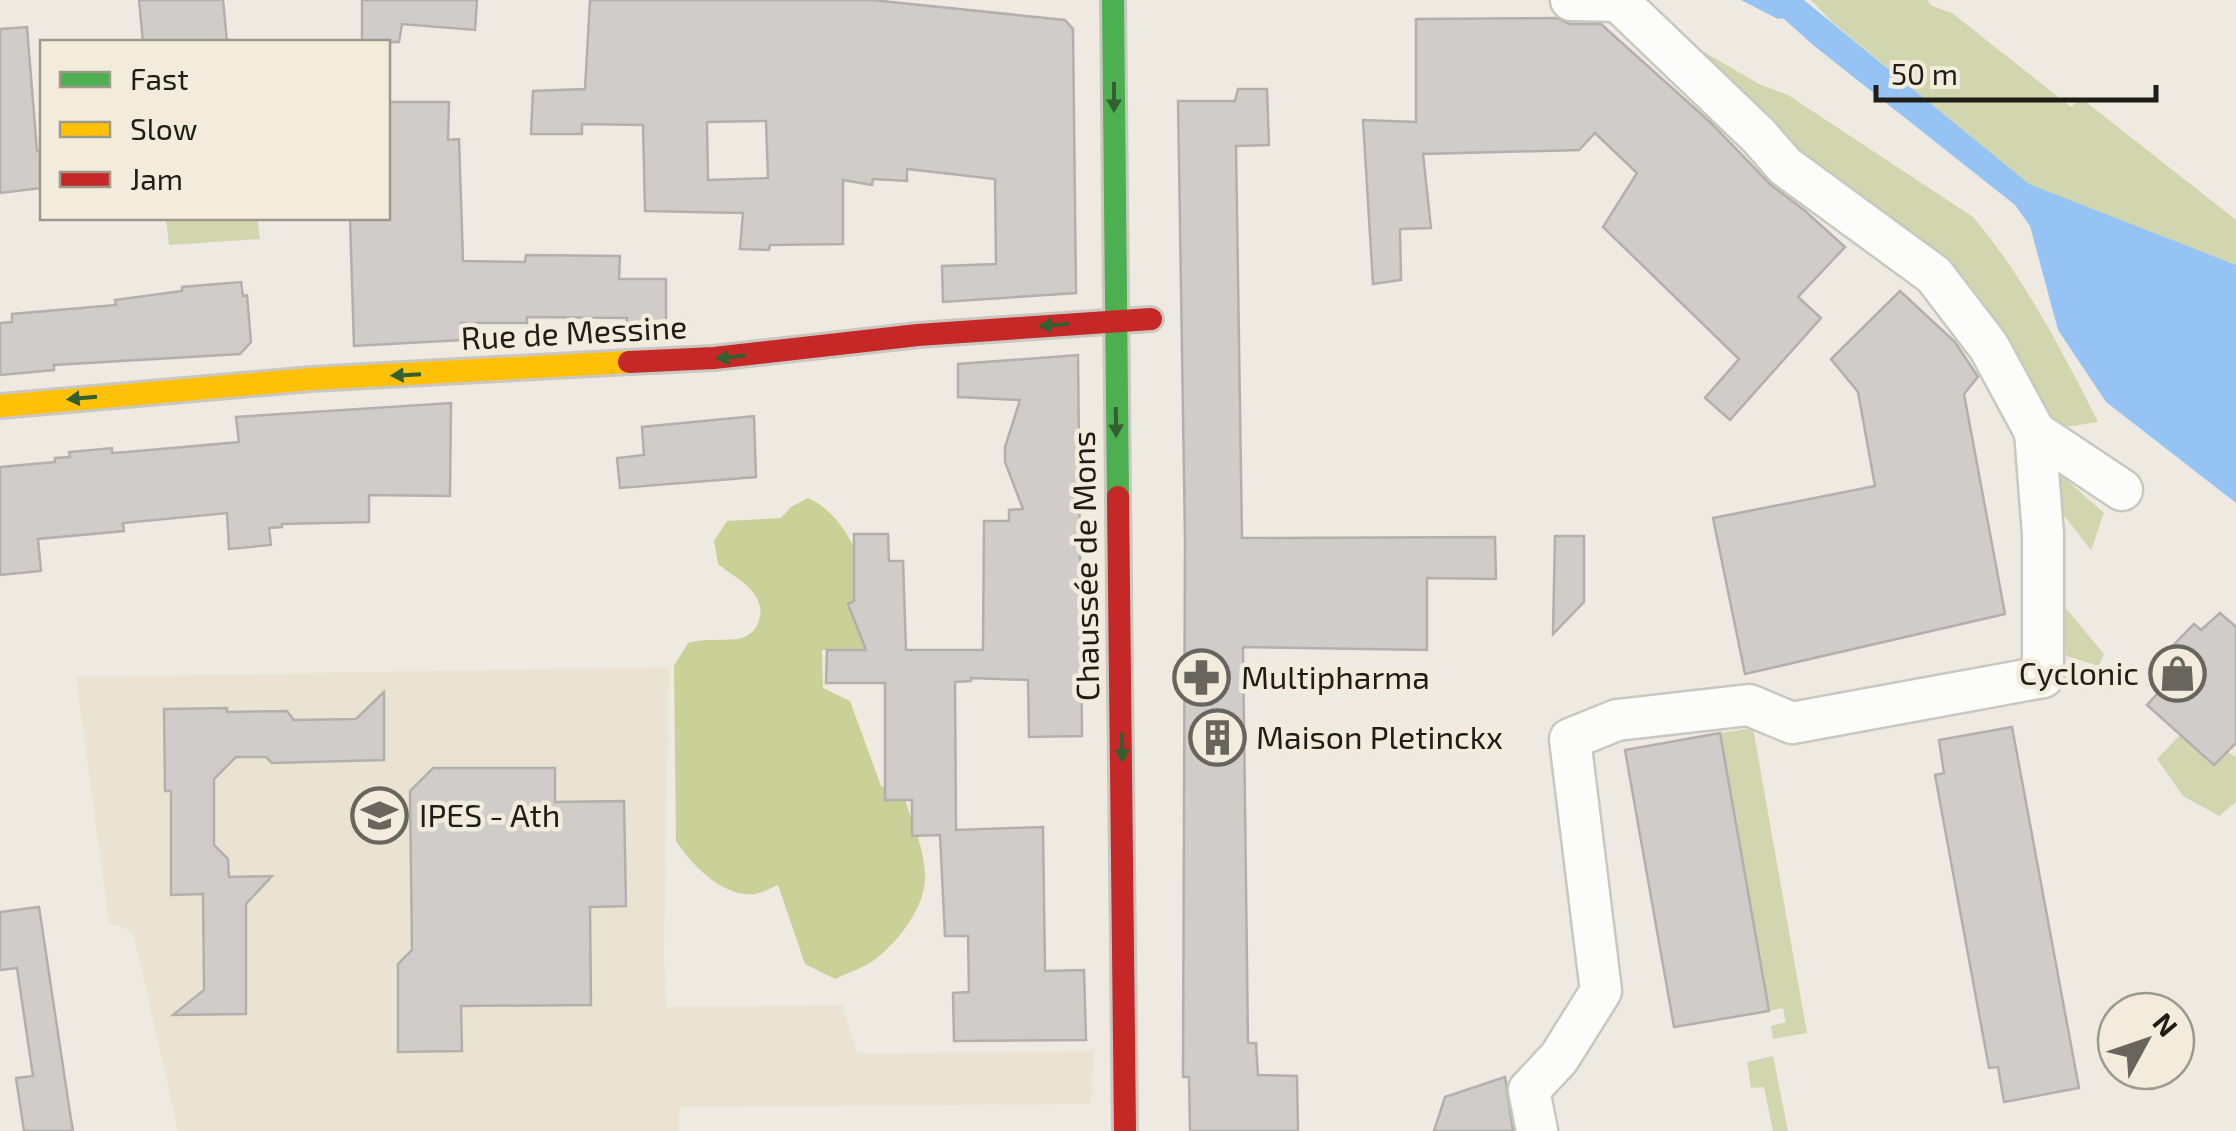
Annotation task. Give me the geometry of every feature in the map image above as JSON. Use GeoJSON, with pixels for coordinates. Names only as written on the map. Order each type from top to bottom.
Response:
{"type":"FeatureCollection","features":[{"type":"Feature","properties":{"kind":"street","name":"Chaussée de Mons"},"geometry":{"type":"LineString","coordinates":[[1113,0],[1124,1131]]}},
{"type":"Feature","properties":{"kind":"street"},"geometry":{"type":"LineString","coordinates":[[1537,1131],[1529,1090],[1559,1058],[1601,991],[1570,739],[1617,720],[1749,705],[1792,723],[2043,677],[2043,534],[2035,432],[1989,347],[1934,275],[1785,166],[1760,136],[1617,0],[1571,0]]}},
{"type":"Feature","properties":{"kind":"street","name":"Rue de Messine"},"geometry":{"type":"LineString","coordinates":[[0,406],[311,380],[714,358],[918,335],[1151,318]]}},
{"type":"Feature","properties":{"kind":"street"},"geometry":{"type":"LineString","coordinates":[[2035,432],[2122,490]]}},
{"type":"Feature","properties":{"kind":"shaded area","name":"IPES - Ath"},"geometry":{"type":"Polygon","coordinates":[[[669,667],[664,954],[667,1007],[842,1005],[858,1054],[1094,1051],[1091,1104],[679,1107],[679,1131],[178,1131],[133,932],[109,923],[76,677],[669,667]]]}},
{"type":"Feature","properties":{"kind":"green space"},"geometry":{"type":"Polygon","coordinates":[[[1811,0],[1927,0],[1932,6],[1952,13],[2071,107],[2081,98],[2236,220],[2236,265],[2029,185],[1832,22],[1811,0]]]}},
{"type":"Feature","properties":{"kind":"green space"},"geometry":{"type":"Polygon","coordinates":[[[1656,24],[1759,84],[1788,95],[1973,217],[2025,290],[2098,422],[2035,432],[1989,347],[1656,24]]]}},
{"type":"Feature","properties":{"kind":"green space"},"geometry":{"type":"Polygon","coordinates":[[[166,220],[257,220],[260,239],[169,245],[166,220]]]}},
{"type":"Feature","properties":{"kind":"green space"},"geometry":{"type":"Polygon","coordinates":[[[2053,468],[2104,513],[2091,550],[2055,504],[2053,468]]]}},
{"type":"Feature","properties":{"kind":"green space"},"geometry":{"type":"Polygon","coordinates":[[[808,498],[826,509],[852,543],[887,649],[822,650],[823,688],[850,701],[881,786],[905,800],[918,838],[925,877],[921,900],[903,932],[874,961],[835,979],[805,964],[778,885],[755,894],[731,891],[699,869],[676,841],[674,666],[688,643],[743,638],[754,629],[760,616],[760,606],[751,590],[718,564],[714,541],[727,521],[781,518],[808,498]]]}},
{"type":"Feature","properties":{"kind":"green space"},"geometry":{"type":"Polygon","coordinates":[[[2063,605],[2104,654],[2099,666],[2066,656],[2063,605]]]}},
{"type":"Feature","properties":{"kind":"green space"},"geometry":{"type":"Polygon","coordinates":[[[1753,728],[1807,1033],[1773,1039],[1771,1026],[1786,1022],[1783,1008],[1769,1011],[1720,733],[1753,728]]]}},
{"type":"Feature","properties":{"kind":"green space"},"geometry":{"type":"Polygon","coordinates":[[[2180,735],[2213,765],[2227,752],[2236,757],[2236,802],[2219,816],[2183,796],[2157,759],[2180,735]]]}},
{"type":"Feature","properties":{"kind":"green space"},"geometry":{"type":"Polygon","coordinates":[[[1773,1056],[1788,1131],[1773,1131],[1764,1087],[1751,1088],[1747,1062],[1773,1056]]]}},
{"type":"Feature","properties":{"kind":"water"},"geometry":{"type":"Polygon","coordinates":[[[1741,0],[1804,0],[2029,184],[2236,265],[2236,503],[2106,402],[2058,330],[2030,226],[2015,205],[1783,18],[1741,0]]]}},
{"type":"Feature","properties":{"kind":"building"},"geometry":{"type":"Polygon","coordinates":[[[139,0],[223,0],[227,40],[143,40],[139,0]]]}},
{"type":"Feature","properties":{"kind":"building"},"geometry":{"type":"Polygon","coordinates":[[[362,0],[477,0],[475,30],[402,24],[399,42],[362,40],[362,0]]]}},
{"type":"Feature","properties":{"kind":"building"},"geometry":{"type":"Polygon","coordinates":[[[590,0],[872,0],[1065,20],[1073,29],[1076,293],[943,302],[942,266],[996,264],[995,179],[907,169],[907,181],[873,179],[872,185],[843,180],[843,244],[740,249],[743,213],[645,211],[643,125],[582,124],[582,134],[531,134],[533,91],[585,89],[590,0]],[[766,121],[707,122],[708,180],[768,178],[766,121]]]}},
{"type":"Feature","properties":{"kind":"building"},"geometry":{"type":"Polygon","coordinates":[[[1557,18],[1570,24],[1601,24],[1711,123],[1771,185],[1845,247],[1798,297],[1821,318],[1730,420],[1705,398],[1739,359],[1603,227],[1637,173],[1595,133],[1579,150],[1423,154],[1431,228],[1400,229],[1401,280],[1373,284],[1363,120],[1416,122],[1416,19],[1557,18]]]}},
{"type":"Feature","properties":{"kind":"building"},"geometry":{"type":"Polygon","coordinates":[[[27,27],[37,151],[40,150],[40,188],[0,193],[0,29],[27,27]]]}},
{"type":"Feature","properties":{"kind":"building"},"geometry":{"type":"Polygon","coordinates":[[[1238,89],[1267,89],[1269,145],[1236,146],[1242,538],[1495,537],[1496,579],[1427,578],[1427,650],[1243,647],[1248,1043],[1256,1043],[1258,1075],[1297,1076],[1298,1131],[1190,1131],[1189,1077],[1183,1077],[1185,538],[1178,101],[1235,101],[1238,89]]]}},
{"type":"Feature","properties":{"kind":"building"},"geometry":{"type":"Polygon","coordinates":[[[390,102],[449,102],[448,140],[459,139],[463,261],[525,262],[526,255],[620,256],[619,279],[666,279],[666,329],[627,331],[627,318],[527,317],[527,323],[461,323],[462,340],[354,346],[350,220],[390,220],[390,102]]]}},
{"type":"Feature","properties":{"kind":"building"},"geometry":{"type":"Polygon","coordinates":[[[241,282],[243,296],[247,295],[251,342],[240,354],[54,365],[54,370],[0,375],[0,323],[12,322],[12,314],[116,305],[115,300],[182,291],[182,287],[241,282]]]}},
{"type":"Feature","properties":{"kind":"building"},"geometry":{"type":"Polygon","coordinates":[[[1900,291],[1955,342],[1978,377],[1964,394],[2005,614],[1745,674],[1713,518],[1875,486],[1858,392],[1831,359],[1900,291]]]}},
{"type":"Feature","properties":{"kind":"building"},"geometry":{"type":"Polygon","coordinates":[[[1078,355],[1082,736],[1029,737],[1028,680],[971,678],[955,682],[956,830],[1043,827],[1045,971],[1084,970],[1086,1040],[954,1041],[953,993],[969,992],[968,936],[945,936],[940,835],[912,836],[912,800],[885,800],[885,683],[826,683],[827,650],[866,650],[848,604],[854,601],[854,534],[888,534],[889,561],[903,561],[906,650],[983,650],[984,521],[1009,521],[1009,510],[1023,509],[1005,462],[1005,447],[1020,400],[958,397],[958,364],[1078,355]]]}},
{"type":"Feature","properties":{"kind":"building"},"geometry":{"type":"Polygon","coordinates":[[[451,403],[450,496],[369,495],[369,522],[282,524],[269,528],[271,545],[229,549],[227,513],[123,523],[124,531],[38,539],[41,571],[0,575],[0,467],[55,462],[55,458],[70,457],[69,452],[112,448],[112,453],[239,442],[236,417],[451,403]]]}},
{"type":"Feature","properties":{"kind":"building"},"geometry":{"type":"Polygon","coordinates":[[[754,416],[756,477],[620,488],[617,458],[644,455],[642,427],[754,416]]]}},
{"type":"Feature","properties":{"kind":"building"},"geometry":{"type":"Polygon","coordinates":[[[1555,536],[1584,536],[1584,602],[1553,634],[1555,536]]]}},
{"type":"Feature","properties":{"kind":"building"},"geometry":{"type":"Polygon","coordinates":[[[2220,613],[2236,627],[2236,743],[2214,765],[2147,705],[2168,682],[2153,666],[2194,624],[2201,630],[2220,613]]]}},
{"type":"Feature","properties":{"kind":"building"},"geometry":{"type":"Polygon","coordinates":[[[384,692],[384,760],[272,763],[266,757],[236,757],[214,779],[214,845],[228,859],[229,877],[272,876],[246,904],[246,1014],[173,1015],[204,990],[203,894],[171,895],[171,791],[165,791],[164,709],[287,711],[294,720],[356,719],[384,692]]]}},
{"type":"Feature","properties":{"kind":"building"},"geometry":{"type":"Polygon","coordinates":[[[2012,727],[2079,1088],[2004,1102],[1998,1067],[1989,1068],[1935,775],[1944,773],[1939,740],[2012,727]]]}},
{"type":"Feature","properties":{"kind":"building"},"geometry":{"type":"Polygon","coordinates":[[[1720,733],[1769,1011],[1674,1027],[1625,750],[1720,733]]]}},
{"type":"Feature","properties":{"kind":"building"},"geometry":{"type":"Polygon","coordinates":[[[433,768],[555,768],[555,802],[624,801],[626,906],[590,907],[591,1005],[461,1006],[462,1051],[398,1052],[398,964],[412,950],[410,791],[433,768]]]}},
{"type":"Feature","properties":{"kind":"building"},"geometry":{"type":"Polygon","coordinates":[[[39,907],[73,1131],[24,1131],[16,1078],[33,1076],[17,968],[0,970],[0,912],[39,907]]]}},
{"type":"Feature","properties":{"kind":"building"},"geometry":{"type":"Polygon","coordinates":[[[1505,1077],[1513,1131],[1434,1131],[1445,1097],[1505,1077]]]}},
{"type":"Feature","properties":{"kind":"traffic: fast"},"geometry":{"type":"LineString","coordinates":[[1113,0],[1118,497]]}},
{"type":"Feature","properties":{"kind":"traffic: slow"},"geometry":{"type":"LineString","coordinates":[[0,406],[311,379],[629,362]]}},
{"type":"Feature","properties":{"kind":"traffic: jam"},"geometry":{"type":"LineString","coordinates":[[629,362],[714,358],[918,335],[1151,319]]}},
{"type":"Feature","properties":{"kind":"traffic: jam"},"geometry":{"type":"LineString","coordinates":[[1118,497],[1125,1131]]}},
{"type":"Feature","properties":{"kind":"place","name":"Cyclonic"},"geometry":{"type":"Point","coordinates":[2178,674]}},
{"type":"Feature","properties":{"kind":"place","name":"Multipharma"},"geometry":{"type":"Point","coordinates":[1202,678]}},
{"type":"Feature","properties":{"kind":"place","name":"Maison Pletinckx"},"geometry":{"type":"Point","coordinates":[1217,738]}},
{"type":"Feature","properties":{"kind":"place","name":"IPES - Ath"},"geometry":{"type":"Point","coordinates":[380,816]}}]}
